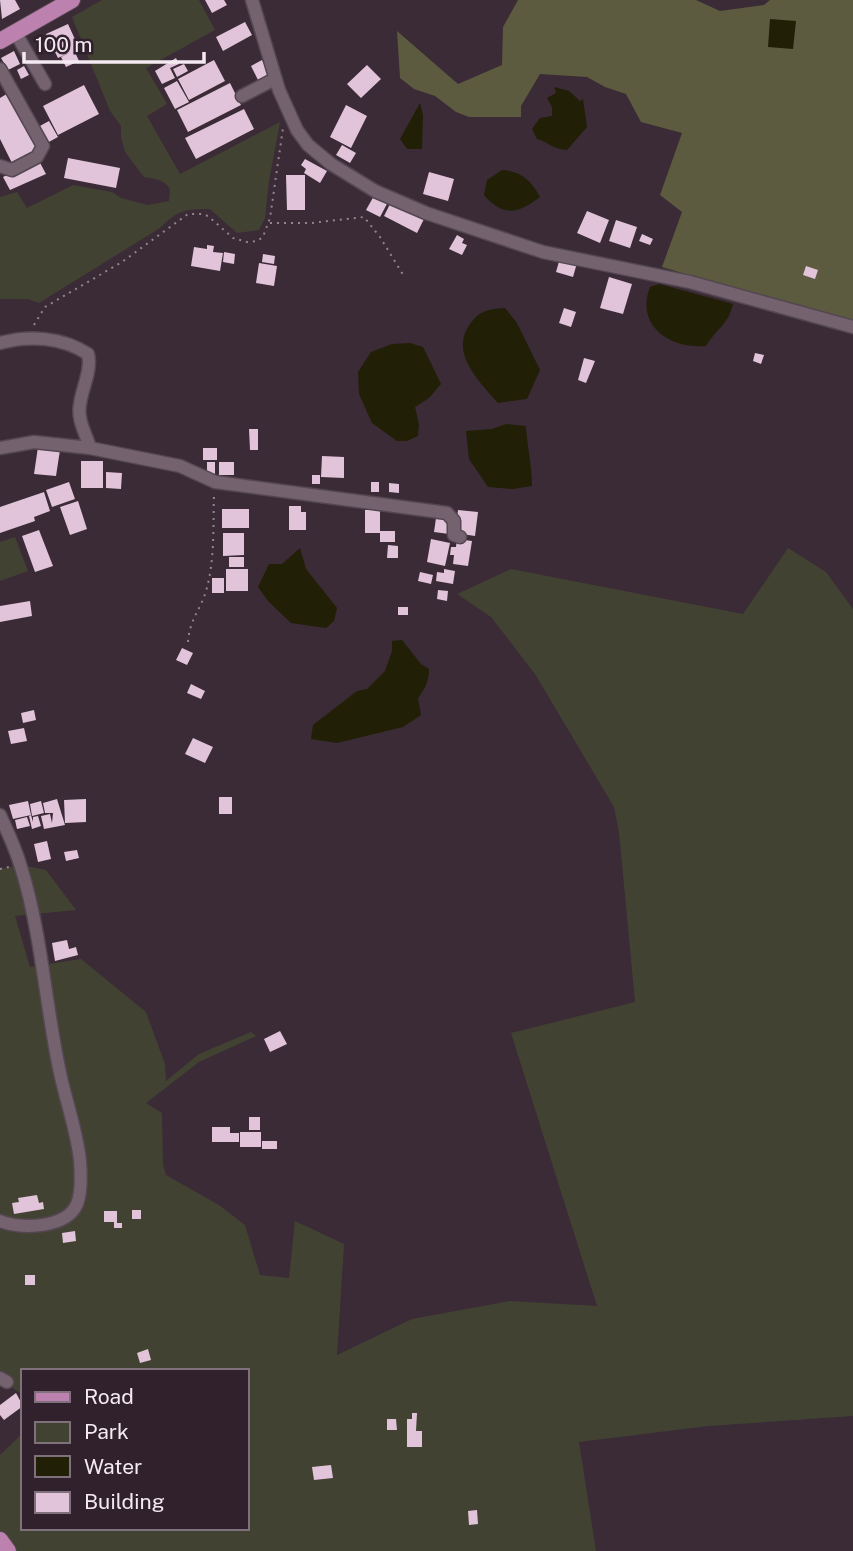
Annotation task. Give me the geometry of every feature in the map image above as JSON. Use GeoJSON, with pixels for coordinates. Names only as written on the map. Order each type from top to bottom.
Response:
{"type":"FeatureCollection","features":[{"type":"Feature","properties":{"kind":"main road"},"geometry":{"type":"LineString","coordinates":[[0,41],[72,0]]}},
{"type":"Feature","properties":{"kind":"main road"},"geometry":{"type":"LineString","coordinates":[[0,1540],[8,1551]]}},
{"type":"Feature","properties":{"kind":"street"},"geometry":{"type":"LineString","coordinates":[[252,0],[275,79],[297,130],[308,145],[331,164],[375,191],[426,213],[543,252],[690,282],[853,327]]}},
{"type":"Feature","properties":{"kind":"street"},"geometry":{"type":"LineString","coordinates":[[15,32],[45,84]]}},
{"type":"Feature","properties":{"kind":"street"},"geometry":{"type":"LineString","coordinates":[[0,69],[43,146],[37,157],[12,170],[0,166]]}},
{"type":"Feature","properties":{"kind":"street"},"geometry":{"type":"LineString","coordinates":[[242,96],[275,79]]}},
{"type":"Feature","properties":{"kind":"street"},"geometry":{"type":"LineString","coordinates":[[0,343],[15,339],[45,339],[74,345],[88,354],[89,366],[79,407],[80,423],[90,448]]}},
{"type":"Feature","properties":{"kind":"street"},"geometry":{"type":"LineString","coordinates":[[0,448],[34,442],[90,448],[180,466],[215,482],[447,513],[454,521],[454,535],[460,537]]}},
{"type":"Feature","properties":{"kind":"street"},"geometry":{"type":"LineString","coordinates":[[0,814],[21,865],[26,888],[59,1068],[80,1162],[80,1189],[77,1204],[60,1221],[31,1225],[0,1221]]}},
{"type":"Feature","properties":{"kind":"path"},"geometry":{"type":"LineString","coordinates":[[30,339],[36,319],[45,307],[122,262],[181,217],[202,214],[233,238],[247,242],[257,242],[263,237],[268,223],[281,134],[288,114]]}},
{"type":"Feature","properties":{"kind":"path"},"geometry":{"type":"LineString","coordinates":[[268,223],[311,223],[364,217],[380,237],[405,278]]}},
{"type":"Feature","properties":{"kind":"path"},"geometry":{"type":"LineString","coordinates":[[188,642],[189,627],[205,595],[210,573],[215,482]]}},
{"type":"Feature","properties":{"kind":"green space"},"geometry":{"type":"Polygon","coordinates":[[[102,0],[199,0],[215,30],[146,68],[167,104],[147,116],[180,174],[280,122],[265,218],[259,230],[237,233],[210,209],[182,212],[39,303],[28,299],[0,299],[0,197],[17,192],[27,208],[73,185],[112,192],[121,198],[148,205],[169,201],[168,186],[158,180],[144,177],[125,152],[121,126],[110,111],[72,17],[102,0]]]}},
{"type":"Feature","properties":{"kind":"green space"},"geometry":{"type":"Polygon","coordinates":[[[15,537],[28,571],[0,581],[0,542],[15,537]]]}},
{"type":"Feature","properties":{"kind":"green space"},"geometry":{"type":"Polygon","coordinates":[[[788,548],[826,572],[853,609],[853,1416],[708,1426],[579,1442],[596,1551],[6,1551],[0,1543],[0,1455],[21,1435],[21,1530],[248,1530],[248,1369],[21,1369],[21,1394],[0,1379],[0,869],[21,865],[46,870],[76,910],[15,916],[30,967],[81,959],[146,1012],[165,1064],[166,1081],[199,1054],[251,1032],[256,1036],[199,1062],[146,1103],[162,1113],[163,1165],[166,1175],[219,1205],[245,1225],[260,1275],[289,1278],[295,1221],[344,1244],[337,1355],[412,1319],[510,1301],[597,1306],[511,1033],[635,1002],[619,832],[614,807],[535,674],[491,617],[457,594],[511,569],[743,614],[788,548]]]}},
{"type":"Feature","properties":{"kind":"shaded area"},"geometry":{"type":"Polygon","coordinates":[[[518,0],[696,0],[720,11],[764,5],[770,0],[853,0],[853,324],[662,267],[682,212],[660,195],[682,133],[641,122],[626,94],[587,77],[540,74],[521,106],[521,117],[469,117],[456,112],[435,96],[414,89],[400,78],[397,31],[458,84],[502,65],[503,27],[518,0]]]}},
{"type":"Feature","properties":{"kind":"water"},"geometry":{"type":"Polygon","coordinates":[[[770,19],[796,21],[793,49],[768,47],[770,19]]]}},
{"type":"Feature","properties":{"kind":"water"},"geometry":{"type":"Polygon","coordinates":[[[554,87],[569,91],[580,101],[583,99],[587,127],[567,150],[537,139],[532,129],[540,118],[552,116],[552,107],[547,98],[556,93],[554,87]]]}},
{"type":"Feature","properties":{"kind":"water"},"geometry":{"type":"Polygon","coordinates":[[[420,103],[423,115],[422,149],[407,149],[400,139],[420,103]]]}},
{"type":"Feature","properties":{"kind":"water"},"geometry":{"type":"Polygon","coordinates":[[[502,170],[525,177],[540,197],[518,210],[498,207],[484,195],[487,180],[502,170]]]}},
{"type":"Feature","properties":{"kind":"water"},"geometry":{"type":"Polygon","coordinates":[[[659,284],[733,304],[725,322],[706,346],[680,344],[659,332],[652,324],[647,313],[647,301],[650,287],[659,284]]]}},
{"type":"Feature","properties":{"kind":"water"},"geometry":{"type":"Polygon","coordinates":[[[505,308],[517,323],[540,370],[527,399],[498,403],[470,368],[463,348],[468,327],[479,314],[505,308]]]}},
{"type":"Feature","properties":{"kind":"water"},"geometry":{"type":"Polygon","coordinates":[[[410,343],[423,347],[441,384],[429,398],[415,407],[419,424],[418,436],[407,441],[397,441],[372,423],[359,394],[358,372],[371,352],[392,344],[410,343]]]}},
{"type":"Feature","properties":{"kind":"water"},"geometry":{"type":"Polygon","coordinates":[[[506,424],[526,426],[532,486],[513,489],[488,487],[469,459],[466,431],[492,429],[506,424]]]}},
{"type":"Feature","properties":{"kind":"water"},"geometry":{"type":"Polygon","coordinates":[[[300,548],[306,569],[337,608],[334,621],[326,628],[291,623],[258,587],[269,564],[282,564],[300,548]]]}},
{"type":"Feature","properties":{"kind":"water"},"geometry":{"type":"Polygon","coordinates":[[[402,640],[421,664],[429,669],[426,685],[418,698],[421,715],[403,727],[337,743],[311,739],[313,725],[357,691],[367,689],[385,671],[392,651],[392,641],[402,640]]]}},
{"type":"Feature","properties":{"kind":"building"},"geometry":{"type":"Polygon","coordinates":[[[0,0],[15,0],[20,9],[2,19],[0,0]]]}},
{"type":"Feature","properties":{"kind":"building"},"geometry":{"type":"Polygon","coordinates":[[[205,0],[224,0],[227,5],[212,13],[205,0]]]}},
{"type":"Feature","properties":{"kind":"building"},"geometry":{"type":"Polygon","coordinates":[[[245,22],[252,35],[223,51],[216,37],[245,22]]]}},
{"type":"Feature","properties":{"kind":"building"},"geometry":{"type":"Polygon","coordinates":[[[68,24],[79,48],[74,50],[79,61],[66,67],[61,57],[71,52],[58,58],[46,34],[68,24]]]}},
{"type":"Feature","properties":{"kind":"building"},"geometry":{"type":"Polygon","coordinates":[[[14,51],[20,64],[8,70],[1,58],[14,51]]]}},
{"type":"Feature","properties":{"kind":"building"},"geometry":{"type":"Polygon","coordinates":[[[176,58],[179,64],[170,68],[175,78],[162,84],[155,71],[176,58]]]}},
{"type":"Feature","properties":{"kind":"building"},"geometry":{"type":"Polygon","coordinates":[[[214,60],[225,81],[189,100],[178,79],[214,60]]]}},
{"type":"Feature","properties":{"kind":"building"},"geometry":{"type":"Polygon","coordinates":[[[262,60],[269,74],[258,80],[251,66],[262,60]]]}},
{"type":"Feature","properties":{"kind":"building"},"geometry":{"type":"Polygon","coordinates":[[[184,64],[188,71],[177,77],[173,69],[184,64]]]}},
{"type":"Feature","properties":{"kind":"building"},"geometry":{"type":"Polygon","coordinates":[[[367,65],[381,79],[361,98],[347,84],[367,65]]]}},
{"type":"Feature","properties":{"kind":"building"},"geometry":{"type":"Polygon","coordinates":[[[24,66],[29,75],[21,79],[17,70],[24,66]]]}},
{"type":"Feature","properties":{"kind":"building"},"geometry":{"type":"Polygon","coordinates":[[[177,81],[189,102],[175,109],[164,88],[177,81]]]}},
{"type":"Feature","properties":{"kind":"building"},"geometry":{"type":"Polygon","coordinates":[[[230,83],[241,105],[188,132],[177,110],[230,83]]]}},
{"type":"Feature","properties":{"kind":"building"},"geometry":{"type":"Polygon","coordinates":[[[84,85],[99,114],[58,135],[43,106],[84,85]]]}},
{"type":"Feature","properties":{"kind":"building"},"geometry":{"type":"Polygon","coordinates":[[[10,92],[41,151],[13,165],[0,139],[0,98],[10,92]]]}},
{"type":"Feature","properties":{"kind":"building"},"geometry":{"type":"Polygon","coordinates":[[[346,105],[367,116],[351,148],[330,137],[346,105]]]}},
{"type":"Feature","properties":{"kind":"building"},"geometry":{"type":"Polygon","coordinates":[[[244,109],[254,129],[196,159],[185,138],[244,109]]]}},
{"type":"Feature","properties":{"kind":"building"},"geometry":{"type":"Polygon","coordinates":[[[49,121],[58,137],[47,143],[38,127],[49,121]]]}},
{"type":"Feature","properties":{"kind":"building"},"geometry":{"type":"Polygon","coordinates":[[[342,145],[356,153],[350,163],[336,155],[342,145]]]}},
{"type":"Feature","properties":{"kind":"building"},"geometry":{"type":"Polygon","coordinates":[[[68,158],[120,168],[116,188],[64,178],[68,158]]]}},
{"type":"Feature","properties":{"kind":"building"},"geometry":{"type":"Polygon","coordinates":[[[38,159],[46,174],[10,190],[3,177],[38,159]]]}},
{"type":"Feature","properties":{"kind":"building"},"geometry":{"type":"Polygon","coordinates":[[[305,159],[327,171],[320,183],[304,173],[306,169],[301,165],[305,159]]]}},
{"type":"Feature","properties":{"kind":"building"},"geometry":{"type":"Polygon","coordinates":[[[429,172],[454,179],[448,201],[423,194],[429,172]]]}},
{"type":"Feature","properties":{"kind":"building"},"geometry":{"type":"Polygon","coordinates":[[[286,175],[305,175],[305,210],[287,210],[286,175]]]}},
{"type":"Feature","properties":{"kind":"building"},"geometry":{"type":"Polygon","coordinates":[[[375,194],[388,202],[380,217],[366,210],[375,194]]]}},
{"type":"Feature","properties":{"kind":"building"},"geometry":{"type":"Polygon","coordinates":[[[391,202],[424,219],[417,233],[384,216],[391,202]]]}},
{"type":"Feature","properties":{"kind":"building"},"geometry":{"type":"Polygon","coordinates":[[[587,211],[609,220],[600,243],[577,233],[587,211]]]}},
{"type":"Feature","properties":{"kind":"building"},"geometry":{"type":"Polygon","coordinates":[[[616,220],[637,227],[630,248],[609,241],[616,220]]]}},
{"type":"Feature","properties":{"kind":"building"},"geometry":{"type":"Polygon","coordinates":[[[642,234],[653,239],[650,245],[639,241],[642,234]]]}},
{"type":"Feature","properties":{"kind":"building"},"geometry":{"type":"Polygon","coordinates":[[[457,235],[464,239],[462,243],[467,245],[462,255],[449,249],[457,235]]]}},
{"type":"Feature","properties":{"kind":"building"},"geometry":{"type":"Polygon","coordinates":[[[207,245],[214,246],[213,252],[223,253],[220,271],[191,266],[194,247],[207,249],[207,245]]]}},
{"type":"Feature","properties":{"kind":"building"},"geometry":{"type":"Polygon","coordinates":[[[224,252],[235,254],[234,264],[223,262],[224,252]]]}},
{"type":"Feature","properties":{"kind":"building"},"geometry":{"type":"Polygon","coordinates":[[[263,254],[275,256],[274,264],[262,262],[263,254]]]}},
{"type":"Feature","properties":{"kind":"building"},"geometry":{"type":"Polygon","coordinates":[[[560,258],[577,263],[573,277],[556,272],[560,258]]]}},
{"type":"Feature","properties":{"kind":"building"},"geometry":{"type":"Polygon","coordinates":[[[259,263],[277,266],[274,286],[256,283],[259,263]]]}},
{"type":"Feature","properties":{"kind":"building"},"geometry":{"type":"Polygon","coordinates":[[[806,266],[818,270],[815,279],[803,275],[806,266]]]}},
{"type":"Feature","properties":{"kind":"building"},"geometry":{"type":"Polygon","coordinates":[[[609,277],[632,284],[623,314],[600,308],[609,277]]]}},
{"type":"Feature","properties":{"kind":"building"},"geometry":{"type":"Polygon","coordinates":[[[564,308],[576,312],[571,327],[559,323],[564,308]]]}},
{"type":"Feature","properties":{"kind":"building"},"geometry":{"type":"Polygon","coordinates":[[[755,353],[764,355],[761,364],[753,361],[755,353]]]}},
{"type":"Feature","properties":{"kind":"building"},"geometry":{"type":"Polygon","coordinates":[[[584,358],[595,361],[586,383],[578,380],[584,358]]]}},
{"type":"Feature","properties":{"kind":"building"},"geometry":{"type":"Polygon","coordinates":[[[249,429],[258,429],[258,450],[250,450],[249,429]]]}},
{"type":"Feature","properties":{"kind":"building"},"geometry":{"type":"Polygon","coordinates":[[[38,447],[60,450],[56,476],[34,474],[38,447]]]}},
{"type":"Feature","properties":{"kind":"building"},"geometry":{"type":"Polygon","coordinates":[[[203,448],[217,448],[217,460],[203,460],[203,448]]]}},
{"type":"Feature","properties":{"kind":"building"},"geometry":{"type":"Polygon","coordinates":[[[322,456],[344,457],[344,478],[321,477],[322,456]]]}},
{"type":"Feature","properties":{"kind":"building"},"geometry":{"type":"Polygon","coordinates":[[[81,461],[103,461],[103,488],[81,488],[81,461]]]}},
{"type":"Feature","properties":{"kind":"building"},"geometry":{"type":"Polygon","coordinates":[[[207,462],[215,462],[215,476],[207,476],[207,462]]]}},
{"type":"Feature","properties":{"kind":"building"},"geometry":{"type":"Polygon","coordinates":[[[219,462],[234,462],[234,475],[219,475],[219,462]]]}},
{"type":"Feature","properties":{"kind":"building"},"geometry":{"type":"Polygon","coordinates":[[[106,472],[122,473],[121,489],[106,488],[106,472]]]}},
{"type":"Feature","properties":{"kind":"building"},"geometry":{"type":"Polygon","coordinates":[[[312,475],[320,475],[320,484],[312,484],[312,475]]]}},
{"type":"Feature","properties":{"kind":"building"},"geometry":{"type":"Polygon","coordinates":[[[69,482],[75,499],[52,507],[46,490],[69,482]]]}},
{"type":"Feature","properties":{"kind":"building"},"geometry":{"type":"Polygon","coordinates":[[[371,482],[379,482],[379,492],[371,492],[371,482]]]}},
{"type":"Feature","properties":{"kind":"building"},"geometry":{"type":"Polygon","coordinates":[[[389,483],[399,484],[399,493],[389,492],[389,483]]]}},
{"type":"Feature","properties":{"kind":"building"},"geometry":{"type":"Polygon","coordinates":[[[44,492],[50,511],[34,517],[35,521],[0,533],[0,507],[44,492]]]}},
{"type":"Feature","properties":{"kind":"building"},"geometry":{"type":"Polygon","coordinates":[[[78,501],[87,529],[70,535],[60,507],[78,501]]]}},
{"type":"Feature","properties":{"kind":"building"},"geometry":{"type":"Polygon","coordinates":[[[289,506],[301,506],[301,512],[306,512],[306,530],[289,530],[289,506]]]}},
{"type":"Feature","properties":{"kind":"building"},"geometry":{"type":"Polygon","coordinates":[[[222,509],[249,509],[249,528],[222,528],[222,509]]]}},
{"type":"Feature","properties":{"kind":"building"},"geometry":{"type":"Polygon","coordinates":[[[365,510],[380,510],[380,533],[365,533],[365,510]]]}},
{"type":"Feature","properties":{"kind":"building"},"geometry":{"type":"Polygon","coordinates":[[[458,510],[478,512],[475,536],[455,533],[458,510]]]}},
{"type":"Feature","properties":{"kind":"building"},"geometry":{"type":"Polygon","coordinates":[[[436,518],[451,520],[449,534],[434,532],[436,518]]]}},
{"type":"Feature","properties":{"kind":"building"},"geometry":{"type":"Polygon","coordinates":[[[39,530],[53,566],[35,572],[22,536],[39,530]]]}},
{"type":"Feature","properties":{"kind":"building"},"geometry":{"type":"Polygon","coordinates":[[[380,531],[395,531],[395,542],[380,542],[380,531]]]}},
{"type":"Feature","properties":{"kind":"building"},"geometry":{"type":"Polygon","coordinates":[[[223,533],[244,533],[244,555],[223,556],[223,533]]]}},
{"type":"Feature","properties":{"kind":"building"},"geometry":{"type":"Polygon","coordinates":[[[431,539],[450,543],[445,566],[427,562],[431,539]]]}},
{"type":"Feature","properties":{"kind":"building"},"geometry":{"type":"Polygon","coordinates":[[[457,539],[472,541],[468,566],[453,564],[451,547],[456,547],[457,539]]]}},
{"type":"Feature","properties":{"kind":"building"},"geometry":{"type":"Polygon","coordinates":[[[388,545],[398,546],[398,558],[387,558],[388,545]]]}},
{"type":"Feature","properties":{"kind":"building"},"geometry":{"type":"Polygon","coordinates":[[[229,557],[244,557],[244,567],[229,567],[229,557]]]}},
{"type":"Feature","properties":{"kind":"building"},"geometry":{"type":"Polygon","coordinates":[[[226,569],[248,569],[248,591],[226,591],[226,569]]]}},
{"type":"Feature","properties":{"kind":"building"},"geometry":{"type":"Polygon","coordinates":[[[444,569],[455,571],[453,584],[436,581],[437,572],[444,573],[444,569]]]}},
{"type":"Feature","properties":{"kind":"building"},"geometry":{"type":"Polygon","coordinates":[[[420,572],[433,575],[431,584],[418,581],[420,572]]]}},
{"type":"Feature","properties":{"kind":"building"},"geometry":{"type":"Polygon","coordinates":[[[212,578],[224,578],[224,593],[212,593],[212,578]]]}},
{"type":"Feature","properties":{"kind":"building"},"geometry":{"type":"Polygon","coordinates":[[[438,590],[448,591],[447,601],[437,599],[438,590]]]}},
{"type":"Feature","properties":{"kind":"building"},"geometry":{"type":"Polygon","coordinates":[[[30,601],[32,616],[0,622],[0,606],[30,601]]]}},
{"type":"Feature","properties":{"kind":"building"},"geometry":{"type":"Polygon","coordinates":[[[398,607],[408,607],[408,615],[398,615],[398,607]]]}},
{"type":"Feature","properties":{"kind":"building"},"geometry":{"type":"Polygon","coordinates":[[[182,648],[193,653],[187,665],[176,660],[182,648]]]}},
{"type":"Feature","properties":{"kind":"building"},"geometry":{"type":"Polygon","coordinates":[[[191,684],[205,691],[201,699],[187,693],[191,684]]]}},
{"type":"Feature","properties":{"kind":"building"},"geometry":{"type":"Polygon","coordinates":[[[34,710],[36,720],[23,723],[21,713],[34,710]]]}},
{"type":"Feature","properties":{"kind":"building"},"geometry":{"type":"Polygon","coordinates":[[[24,728],[27,741],[11,744],[8,731],[24,728]]]}},
{"type":"Feature","properties":{"kind":"building"},"geometry":{"type":"Polygon","coordinates":[[[193,738],[213,747],[205,763],[185,754],[193,738]]]}},
{"type":"Feature","properties":{"kind":"building"},"geometry":{"type":"Polygon","coordinates":[[[219,797],[232,797],[232,814],[219,814],[219,797]]]}},
{"type":"Feature","properties":{"kind":"building"},"geometry":{"type":"Polygon","coordinates":[[[57,799],[65,825],[44,829],[41,816],[50,814],[52,823],[53,813],[45,813],[43,803],[57,799]]]}},
{"type":"Feature","properties":{"kind":"building"},"geometry":{"type":"Polygon","coordinates":[[[86,799],[86,822],[65,823],[64,800],[86,799]]]}},
{"type":"Feature","properties":{"kind":"building"},"geometry":{"type":"Polygon","coordinates":[[[28,801],[31,815],[13,819],[9,805],[28,801]]]}},
{"type":"Feature","properties":{"kind":"building"},"geometry":{"type":"Polygon","coordinates":[[[41,801],[44,813],[32,816],[30,804],[41,801]]]}},
{"type":"Feature","properties":{"kind":"building"},"geometry":{"type":"Polygon","coordinates":[[[31,815],[33,822],[33,817],[38,816],[41,826],[32,829],[31,815]]]}},
{"type":"Feature","properties":{"kind":"building"},"geometry":{"type":"Polygon","coordinates":[[[27,817],[30,826],[17,829],[15,820],[27,817]]]}},
{"type":"Feature","properties":{"kind":"building"},"geometry":{"type":"Polygon","coordinates":[[[47,841],[51,859],[38,862],[34,844],[47,841]]]}},
{"type":"Feature","properties":{"kind":"building"},"geometry":{"type":"Polygon","coordinates":[[[77,850],[79,858],[66,861],[64,852],[77,850]]]}},
{"type":"Feature","properties":{"kind":"building"},"geometry":{"type":"Polygon","coordinates":[[[67,940],[69,949],[76,947],[78,955],[55,961],[52,943],[67,940]]]}},
{"type":"Feature","properties":{"kind":"building"},"geometry":{"type":"Polygon","coordinates":[[[280,1031],[287,1044],[270,1052],[264,1039],[280,1031]]]}},
{"type":"Feature","properties":{"kind":"building"},"geometry":{"type":"Polygon","coordinates":[[[249,1117],[260,1117],[260,1130],[249,1130],[249,1117]]]}},
{"type":"Feature","properties":{"kind":"building"},"geometry":{"type":"Polygon","coordinates":[[[212,1127],[230,1127],[230,1133],[239,1133],[239,1142],[212,1142],[212,1127]]]}},
{"type":"Feature","properties":{"kind":"building"},"geometry":{"type":"Polygon","coordinates":[[[240,1132],[261,1132],[261,1147],[240,1147],[240,1132]]]}},
{"type":"Feature","properties":{"kind":"building"},"geometry":{"type":"Polygon","coordinates":[[[262,1141],[277,1141],[277,1149],[262,1149],[262,1141]]]}},
{"type":"Feature","properties":{"kind":"building"},"geometry":{"type":"Polygon","coordinates":[[[37,1195],[39,1203],[43,1202],[44,1209],[14,1214],[12,1203],[19,1202],[18,1198],[37,1195]]]}},
{"type":"Feature","properties":{"kind":"building"},"geometry":{"type":"Polygon","coordinates":[[[132,1210],[141,1210],[141,1219],[132,1219],[132,1210]]]}},
{"type":"Feature","properties":{"kind":"building"},"geometry":{"type":"Polygon","coordinates":[[[104,1211],[117,1211],[117,1223],[122,1223],[122,1228],[114,1228],[114,1222],[104,1222],[104,1211]]]}},
{"type":"Feature","properties":{"kind":"building"},"geometry":{"type":"Polygon","coordinates":[[[75,1231],[76,1241],[63,1243],[62,1233],[75,1231]]]}},
{"type":"Feature","properties":{"kind":"building"},"geometry":{"type":"Polygon","coordinates":[[[25,1275],[35,1275],[35,1285],[25,1285],[25,1275]]]}},
{"type":"Feature","properties":{"kind":"building"},"geometry":{"type":"Polygon","coordinates":[[[148,1349],[151,1360],[140,1363],[137,1353],[148,1349]]]}},
{"type":"Feature","properties":{"kind":"building"},"geometry":{"type":"Polygon","coordinates":[[[16,1393],[21,1402],[21,1407],[4,1420],[0,1415],[0,1405],[16,1393]]]}},
{"type":"Feature","properties":{"kind":"building"},"geometry":{"type":"Polygon","coordinates":[[[412,1413],[417,1413],[416,1431],[422,1431],[422,1447],[407,1447],[407,1419],[412,1419],[412,1413]]]}},
{"type":"Feature","properties":{"kind":"building"},"geometry":{"type":"Polygon","coordinates":[[[387,1419],[396,1419],[397,1430],[387,1430],[387,1419]]]}},
{"type":"Feature","properties":{"kind":"building"},"geometry":{"type":"Polygon","coordinates":[[[331,1465],[333,1478],[314,1480],[312,1467],[331,1465]]]}},
{"type":"Feature","properties":{"kind":"building"},"geometry":{"type":"Polygon","coordinates":[[[477,1510],[478,1524],[469,1525],[468,1511],[477,1510]]]}}]}
